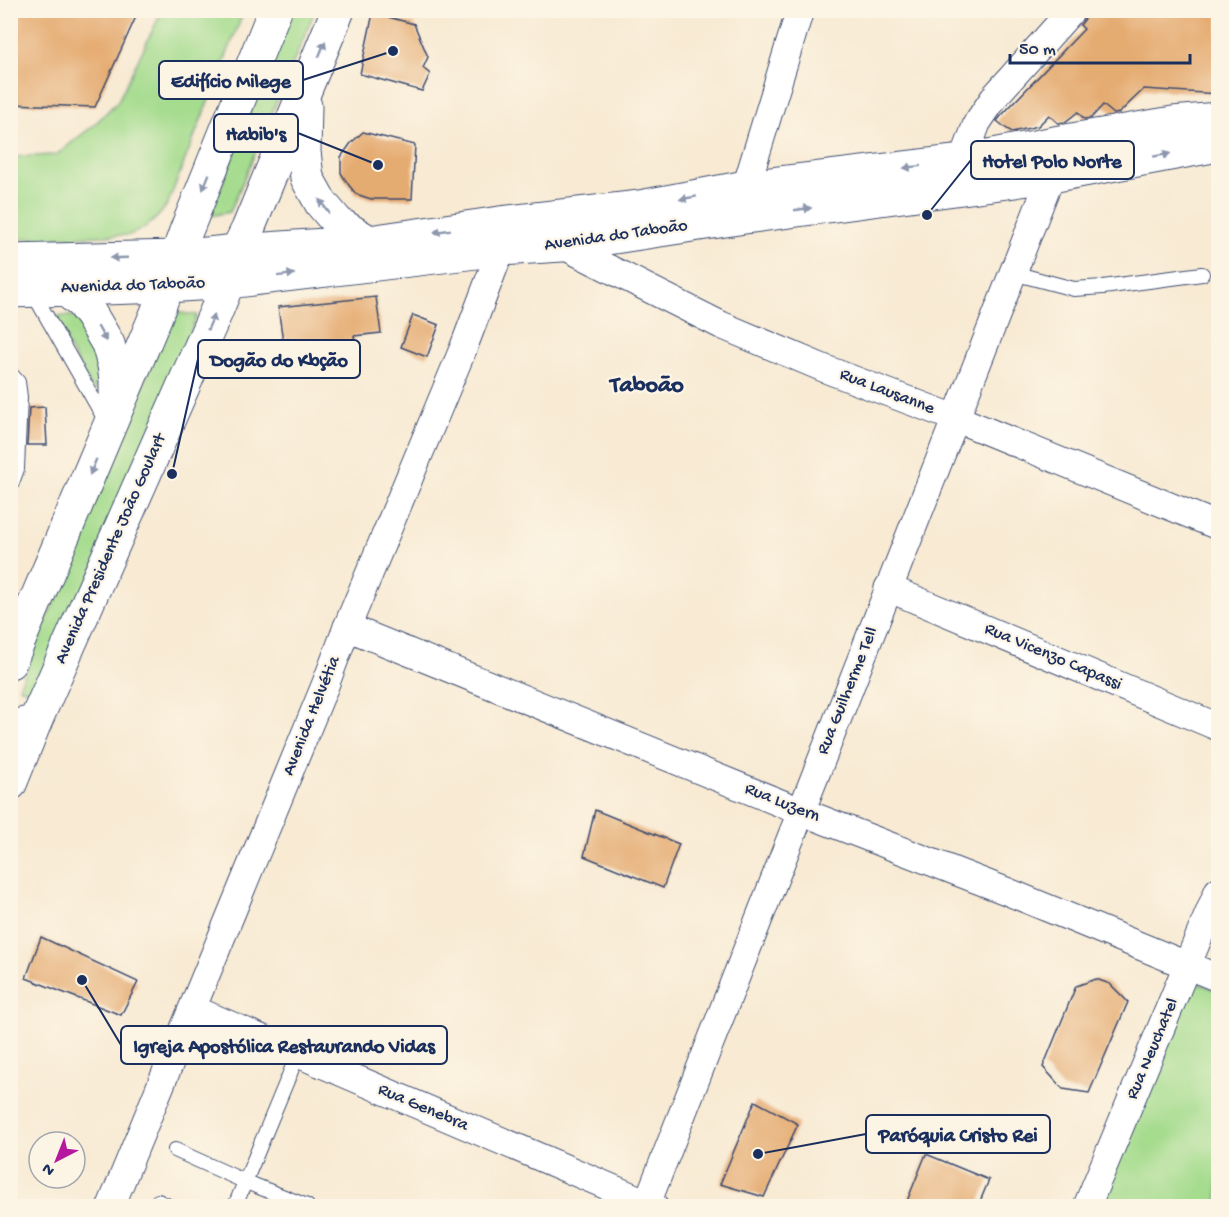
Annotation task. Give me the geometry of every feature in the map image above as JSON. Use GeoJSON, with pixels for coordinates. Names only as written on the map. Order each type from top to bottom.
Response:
{"type":"FeatureCollection","features":[{"type":"Feature","properties":{"kind":"main road"},"geometry":{"type":"LineString","coordinates":[[10,662],[157,313],[190,220],[275,10]]}},
{"type":"Feature","properties":{"kind":"main road","name":"Avenida Presidente João Goulart"},"geometry":{"type":"LineString","coordinates":[[10,784],[23,724],[212,322],[228,282],[237,251],[338,10]]}},
{"type":"Feature","properties":{"kind":"main road"},"geometry":{"type":"LineString","coordinates":[[306,87],[304,151],[307,178],[321,203],[338,223],[369,242]]}},
{"type":"Feature","properties":{"kind":"main road","name":"Avenida do Taboão"},"geometry":{"type":"LineString","coordinates":[[10,261],[172,272],[228,282],[500,236],[746,187],[963,161],[1162,125],[1218,119]]}},
{"type":"Feature","properties":{"kind":"main road","name":"Avenida do Taboão"},"geometry":{"type":"LineString","coordinates":[[21,290],[66,290],[172,272],[237,251],[500,236],[562,245],[745,217],[1051,176],[1218,145]]}},
{"type":"Feature","properties":{"kind":"main road"},"geometry":{"type":"LineString","coordinates":[[66,290],[81,302],[108,344],[116,381],[112,421]]}},
{"type":"Feature","properties":{"kind":"street"},"geometry":{"type":"LineString","coordinates":[[746,187],[800,10]]}},
{"type":"Feature","properties":{"kind":"street"},"geometry":{"type":"LineString","coordinates":[[963,161],[977,123],[996,95],[1072,10]]}},
{"type":"Feature","properties":{"kind":"street","name":"Rua Guilherme Tell"},"geometry":{"type":"LineString","coordinates":[[649,1206],[800,811],[1051,176]]}},
{"type":"Feature","properties":{"kind":"street","name":"Avenida Helvétia"},"geometry":{"type":"LineString","coordinates":[[111,1206],[463,349],[500,236]]}},
{"type":"Feature","properties":{"kind":"street","name":"Rua Lausanne"},"geometry":{"type":"LineString","coordinates":[[562,245],[721,325],[1218,526]]}},
{"type":"Feature","properties":{"kind":"street","name":"Rua Vicenzo Capassi"},"geometry":{"type":"LineString","coordinates":[[888,588],[1218,727]]}},
{"type":"Feature","properties":{"kind":"street","name":"Rua Luzern"},"geometry":{"type":"LineString","coordinates":[[347,627],[1218,978]]}},
{"type":"Feature","properties":{"kind":"street","name":"Rua Neuchatel"},"geometry":{"type":"LineString","coordinates":[[1087,1206],[1218,891]]}},
{"type":"Feature","properties":{"kind":"street","name":"Rua Genebra"},"geometry":{"type":"LineString","coordinates":[[193,1009],[649,1206]]}},
{"type":"Feature","properties":{"kind":"lane"},"geometry":{"type":"LineString","coordinates":[[1012,273],[1074,289],[1202,274]]}},
{"type":"Feature","properties":{"kind":"lane"},"geometry":{"type":"LineString","coordinates":[[21,290],[112,421]]}},
{"type":"Feature","properties":{"kind":"lane"},"geometry":{"type":"LineString","coordinates":[[10,373],[18,382],[20,397],[17,469],[10,488]]}},
{"type":"Feature","properties":{"kind":"lane"},"geometry":{"type":"LineString","coordinates":[[235,1206],[298,1054]]}},
{"type":"Feature","properties":{"kind":"lane"},"geometry":{"type":"LineString","coordinates":[[175,1150],[307,1206]]}},
{"type":"Feature","properties":{"kind":"green space"},"geometry":{"type":"Polygon","coordinates":[[[162,11],[244,11],[168,203],[152,222],[129,235],[11,239],[11,157],[56,155],[94,125],[118,101],[162,11]]]}},
{"type":"Feature","properties":{"kind":"green space"},"geometry":{"type":"Polygon","coordinates":[[[289,11],[315,11],[230,212],[210,216],[289,11]]]}},
{"type":"Feature","properties":{"kind":"green space"},"geometry":{"type":"Polygon","coordinates":[[[173,312],[197,315],[41,696],[19,687],[173,312]]]}},
{"type":"Feature","properties":{"kind":"green space"},"geometry":{"type":"Polygon","coordinates":[[[51,316],[73,316],[85,321],[101,372],[94,392],[51,316]]]}},
{"type":"Feature","properties":{"kind":"green space"},"geometry":{"type":"Polygon","coordinates":[[[1191,980],[1218,991],[1218,1206],[1097,1206],[1191,980]]]}},
{"type":"Feature","properties":{"kind":"building"},"geometry":{"type":"Polygon","coordinates":[[[10,10],[139,10],[95,107],[10,104],[10,10]]]}},
{"type":"Feature","properties":{"kind":"building"},"geometry":{"type":"Polygon","coordinates":[[[1092,10],[1218,10],[1218,94],[1144,89],[1119,113],[1114,114],[1103,105],[1091,118],[1084,119],[1078,112],[1065,122],[1058,123],[1049,115],[1038,126],[1012,132],[1007,129],[997,121],[1084,29],[1080,25],[1092,10]]]}},
{"type":"Feature","properties":{"kind":"building"},"geometry":{"type":"Polygon","coordinates":[[[373,13],[414,24],[428,57],[423,68],[430,74],[422,91],[360,74],[373,13]]]}},
{"type":"Feature","properties":{"kind":"building"},"geometry":{"type":"Polygon","coordinates":[[[363,132],[415,145],[412,199],[371,199],[356,194],[348,184],[341,173],[341,157],[363,132]]]}},
{"type":"Feature","properties":{"kind":"building"},"geometry":{"type":"Polygon","coordinates":[[[376,297],[381,333],[354,336],[358,365],[290,370],[288,339],[283,341],[278,307],[376,297]]]}},
{"type":"Feature","properties":{"kind":"building"},"geometry":{"type":"Polygon","coordinates":[[[413,315],[439,325],[427,357],[401,347],[413,315]]]}},
{"type":"Feature","properties":{"kind":"building"},"geometry":{"type":"Polygon","coordinates":[[[45,407],[47,445],[27,445],[29,408],[45,407]]]}},
{"type":"Feature","properties":{"kind":"building"},"geometry":{"type":"Polygon","coordinates":[[[595,810],[679,844],[663,888],[584,856],[595,810]]]}},
{"type":"Feature","properties":{"kind":"building"},"geometry":{"type":"Polygon","coordinates":[[[41,937],[138,982],[121,1015],[26,978],[41,937]]]}},
{"type":"Feature","properties":{"kind":"building"},"geometry":{"type":"Polygon","coordinates":[[[1096,979],[1110,984],[1128,1002],[1089,1093],[1063,1089],[1043,1067],[1076,986],[1096,979]]]}},
{"type":"Feature","properties":{"kind":"building"},"geometry":{"type":"Polygon","coordinates":[[[755,1101],[798,1124],[764,1197],[720,1184],[755,1101]]]}},
{"type":"Feature","properties":{"kind":"building"},"geometry":{"type":"Polygon","coordinates":[[[926,1154],[989,1180],[978,1206],[905,1206],[926,1154]]]}},
{"type":"Feature","properties":{"kind":"place","name":"Edifício Milege"},"geometry":{"type":"Point","coordinates":[393,51]}},
{"type":"Feature","properties":{"kind":"place","name":"Habib's"},"geometry":{"type":"Point","coordinates":[378,165]}},
{"type":"Feature","properties":{"kind":"place","name":"Hotel Polo Norte"},"geometry":{"type":"Point","coordinates":[927,215]}},
{"type":"Feature","properties":{"kind":"place","name":"Dogão do Kbção"},"geometry":{"type":"Point","coordinates":[172,474]}},
{"type":"Feature","properties":{"kind":"place","name":"Igreja Apostólica Restaurando Vidas"},"geometry":{"type":"Point","coordinates":[82,980]}},
{"type":"Feature","properties":{"kind":"place","name":"Paróquia Cristo Rei"},"geometry":{"type":"Point","coordinates":[758,1154]}},
{"type":"Feature","properties":{"kind":"district","name":"Taboão"},"geometry":{"type":"Point","coordinates":[647,386]}}]}
